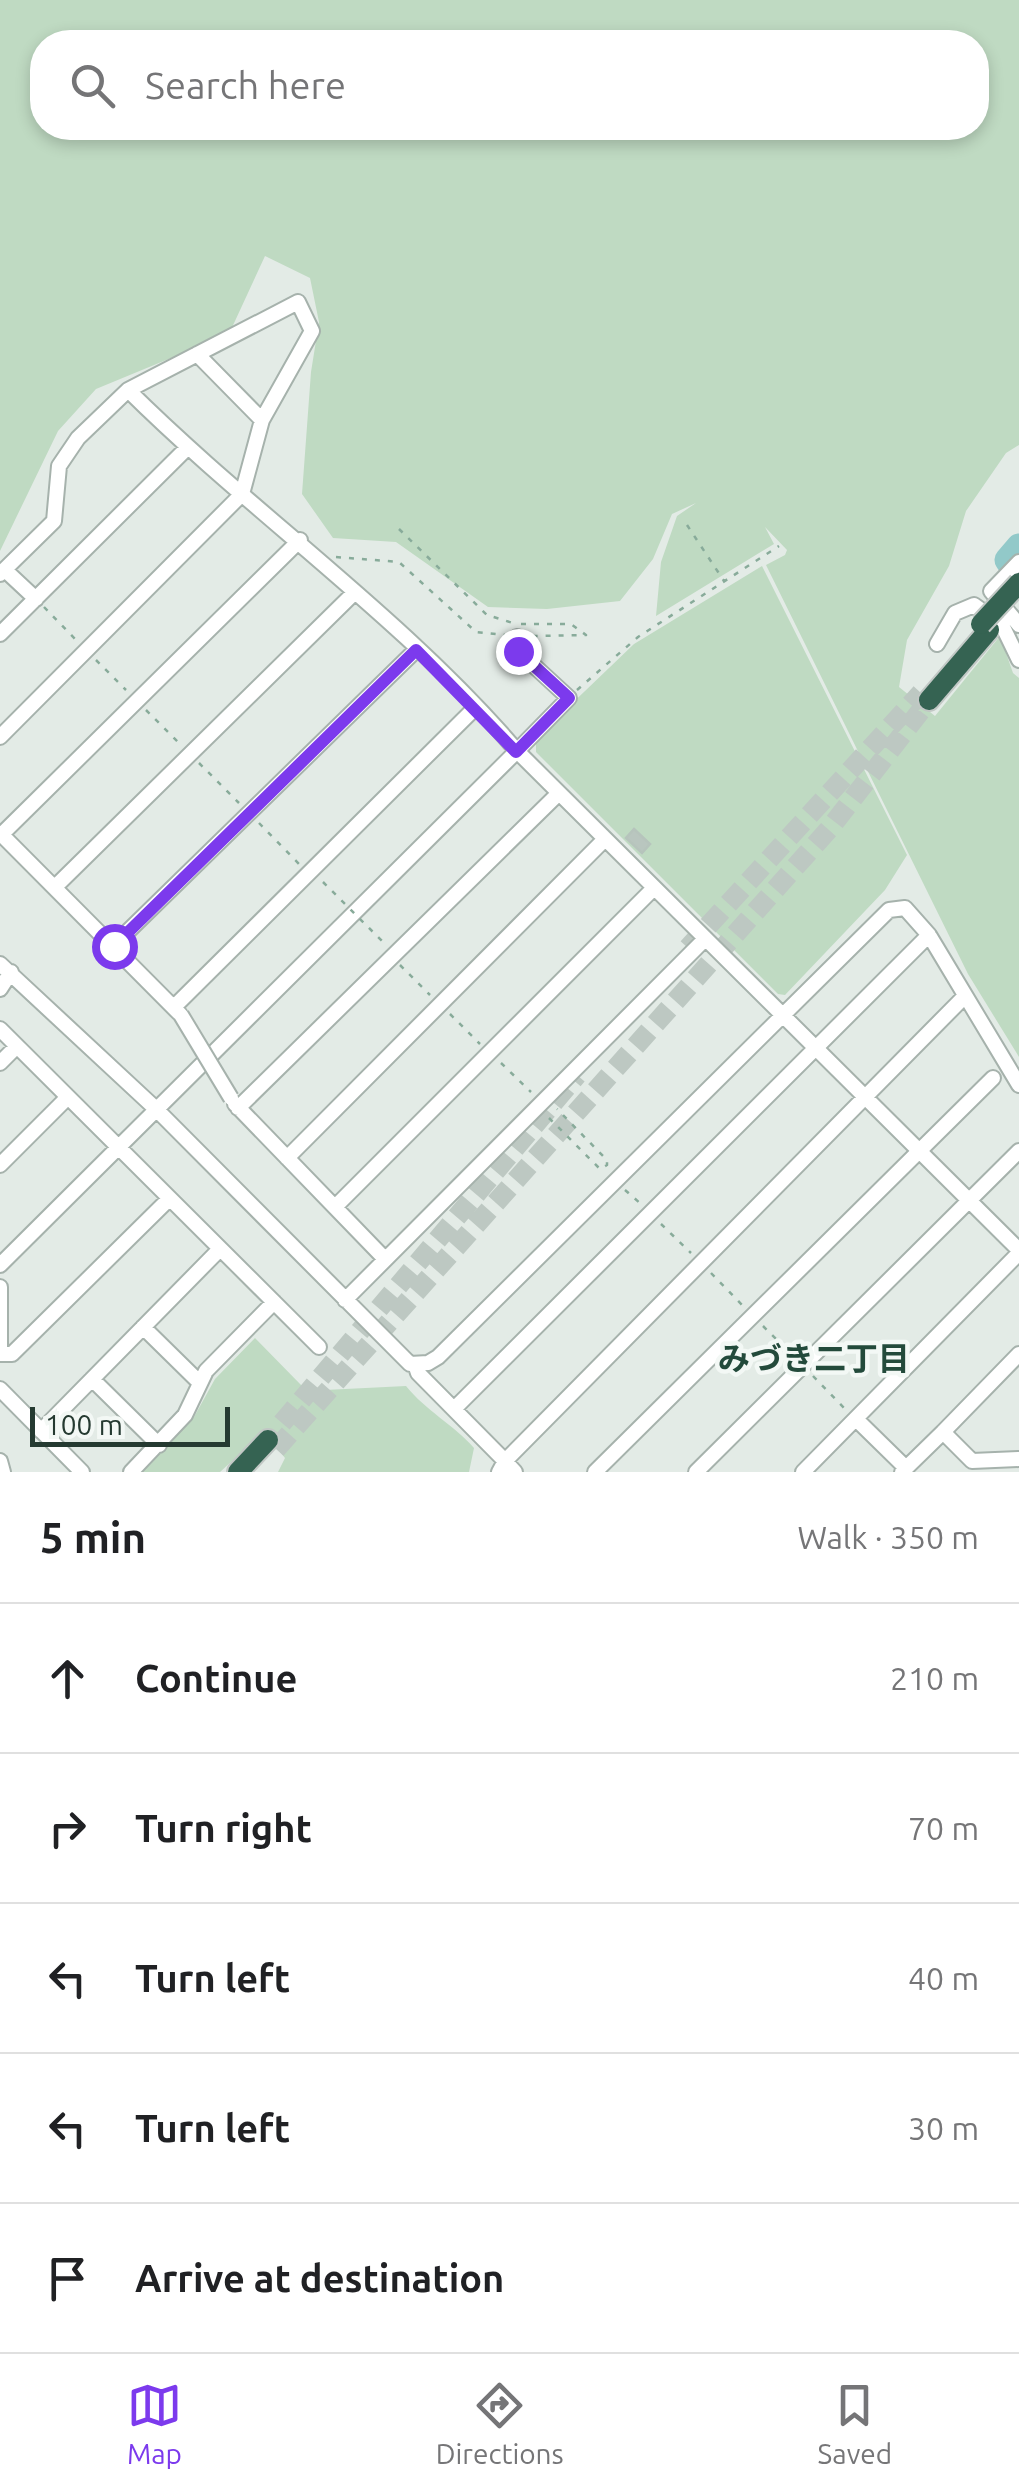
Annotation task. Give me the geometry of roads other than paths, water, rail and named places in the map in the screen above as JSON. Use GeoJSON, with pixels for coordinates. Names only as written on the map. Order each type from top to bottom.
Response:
{"type":"FeatureCollection","features":[{"type":"Feature","properties":{"kind":"highway"},"geometry":{"type":"LineString","coordinates":[[985,627],[1016,571]]}},
{"type":"Feature","properties":{"kind":"highway"},"geometry":{"type":"LineString","coordinates":[[925,697],[985,627],[1019,596]]}},
{"type":"Feature","properties":{"kind":"highway"},"geometry":{"type":"LineString","coordinates":[[238,1472],[272,1445],[255,1472]]}},
{"type":"Feature","properties":{"kind":"street"},"geometry":{"type":"LineString","coordinates":[[0,737],[242,494],[262,420],[312,332],[298,302],[128,390],[78,438],[57,473],[54,521],[3,572],[36,599]]}},
{"type":"Feature","properties":{"kind":"street"},"geometry":{"type":"LineString","coordinates":[[197,354],[262,420]]}},
{"type":"Feature","properties":{"kind":"street"},"geometry":{"type":"LineString","coordinates":[[128,390],[187,448],[327,564],[416,650],[1019,1252],[804,1472]]}},
{"type":"Feature","properties":{"kind":"street"},"geometry":{"type":"LineString","coordinates":[[0,634],[187,448]]}},
{"type":"Feature","properties":{"kind":"street"},"geometry":{"type":"LineString","coordinates":[[300,540],[139,702],[0,834],[178,1011],[235,1103],[384,1258]]}},
{"type":"Feature","properties":{"kind":"street"},"geometry":{"type":"LineString","coordinates":[[1016,571],[991,591],[1019,626]]}},
{"type":"Feature","properties":{"kind":"street"},"geometry":{"type":"LineString","coordinates":[[55,887],[354,592]]}},
{"type":"Feature","properties":{"kind":"street"},"geometry":{"type":"LineString","coordinates":[[937,644],[954,613],[974,604],[1002,625],[1019,660]]}},
{"type":"Feature","properties":{"kind":"street"},"geometry":{"type":"LineString","coordinates":[[0,1265],[569,698],[518,651],[516,637]]}},
{"type":"Feature","properties":{"kind":"street"},"geometry":{"type":"LineString","coordinates":[[114,946],[416,650]]}},
{"type":"Feature","properties":{"kind":"street"},"geometry":{"type":"LineString","coordinates":[[178,1011],[308,874],[475,708]]}},
{"type":"Feature","properties":{"kind":"street"},"geometry":{"type":"LineString","coordinates":[[235,1103],[389,951],[558,794]]}},
{"type":"Feature","properties":{"kind":"street"},"geometry":{"type":"LineString","coordinates":[[287,1158],[605,839]]}},
{"type":"Feature","properties":{"kind":"street"},"geometry":{"type":"LineString","coordinates":[[335,1207],[654,888]]}},
{"type":"Feature","properties":{"kind":"street"},"geometry":{"type":"LineString","coordinates":[[0,989],[6,968],[156,1108],[402,1359],[415,1364],[438,1357],[888,910],[905,908],[929,936],[1019,1086]]}},
{"type":"Feature","properties":{"kind":"street"},"geometry":{"type":"LineString","coordinates":[[456,1407],[929,936]]}},
{"type":"Feature","properties":{"kind":"street"},"geometry":{"type":"LineString","coordinates":[[346,1300],[706,940]]}},
{"type":"Feature","properties":{"kind":"street"},"geometry":{"type":"LineString","coordinates":[[415,1364],[418,1373],[456,1407],[506,1468],[965,996]]}},
{"type":"Feature","properties":{"kind":"street"},"geometry":{"type":"LineString","coordinates":[[0,1029],[319,1347]]}},
{"type":"Feature","properties":{"kind":"street"},"geometry":{"type":"LineString","coordinates":[[0,1063],[17,1046]]}},
{"type":"Feature","properties":{"kind":"street"},"geometry":{"type":"LineString","coordinates":[[595,1472],[993,1078]]}},
{"type":"Feature","properties":{"kind":"street"},"geometry":{"type":"LineString","coordinates":[[0,1164],[68,1097]]}},
{"type":"Feature","properties":{"kind":"street"},"geometry":{"type":"LineString","coordinates":[[696,1472],[1019,1151]]}},
{"type":"Feature","properties":{"kind":"street"},"geometry":{"type":"LineString","coordinates":[[0,1288],[0,1354],[12,1354],[169,1199]]}},
{"type":"Feature","properties":{"kind":"street"},"geometry":{"type":"LineString","coordinates":[[41,1430],[220,1249]]}},
{"type":"Feature","properties":{"kind":"street"},"geometry":{"type":"LineString","coordinates":[[130,1472],[185,1415],[199,1382],[274,1302]]}},
{"type":"Feature","properties":{"kind":"street"},"geometry":{"type":"LineString","coordinates":[[143,1327],[199,1382]]}},
{"type":"Feature","properties":{"kind":"street"},"geometry":{"type":"LineString","coordinates":[[854,1417],[904,1470],[1019,1354]]}},
{"type":"Feature","properties":{"kind":"street"},"geometry":{"type":"LineString","coordinates":[[92,1379],[159,1445]]}},
{"type":"Feature","properties":{"kind":"street"},"geometry":{"type":"LineString","coordinates":[[0,1390],[82,1472]]}},
{"type":"Feature","properties":{"kind":"street"},"geometry":{"type":"LineString","coordinates":[[942,1432],[972,1461],[1018,1460]]}},
{"type":"Feature","properties":{"kind":"street"},"geometry":{"type":"LineString","coordinates":[[0,1461],[3,1472]]}},
{"type":"Feature","properties":{"kind":"waterway"},"geometry":{"type":"LineString","coordinates":[[1019,546],[1007,560],[1019,578]]}},
{"type":"Feature","properties":{"kind":"tunnel"},"geometry":{"type":"LineString","coordinates":[[688,948],[921,693]]}},
{"type":"Feature","properties":{"kind":"tunnel"},"geometry":{"type":"LineString","coordinates":[[276,1449],[830,828],[929,700]]}},
{"type":"Feature","properties":{"kind":"tunnel"},"geometry":{"type":"LineString","coordinates":[[282,1423],[577,1075]]}},
{"type":"Feature","properties":{"kind":"district","name":"みづき二丁目"},"geometry":{"type":"Point","coordinates":[814,1358]}}]}
